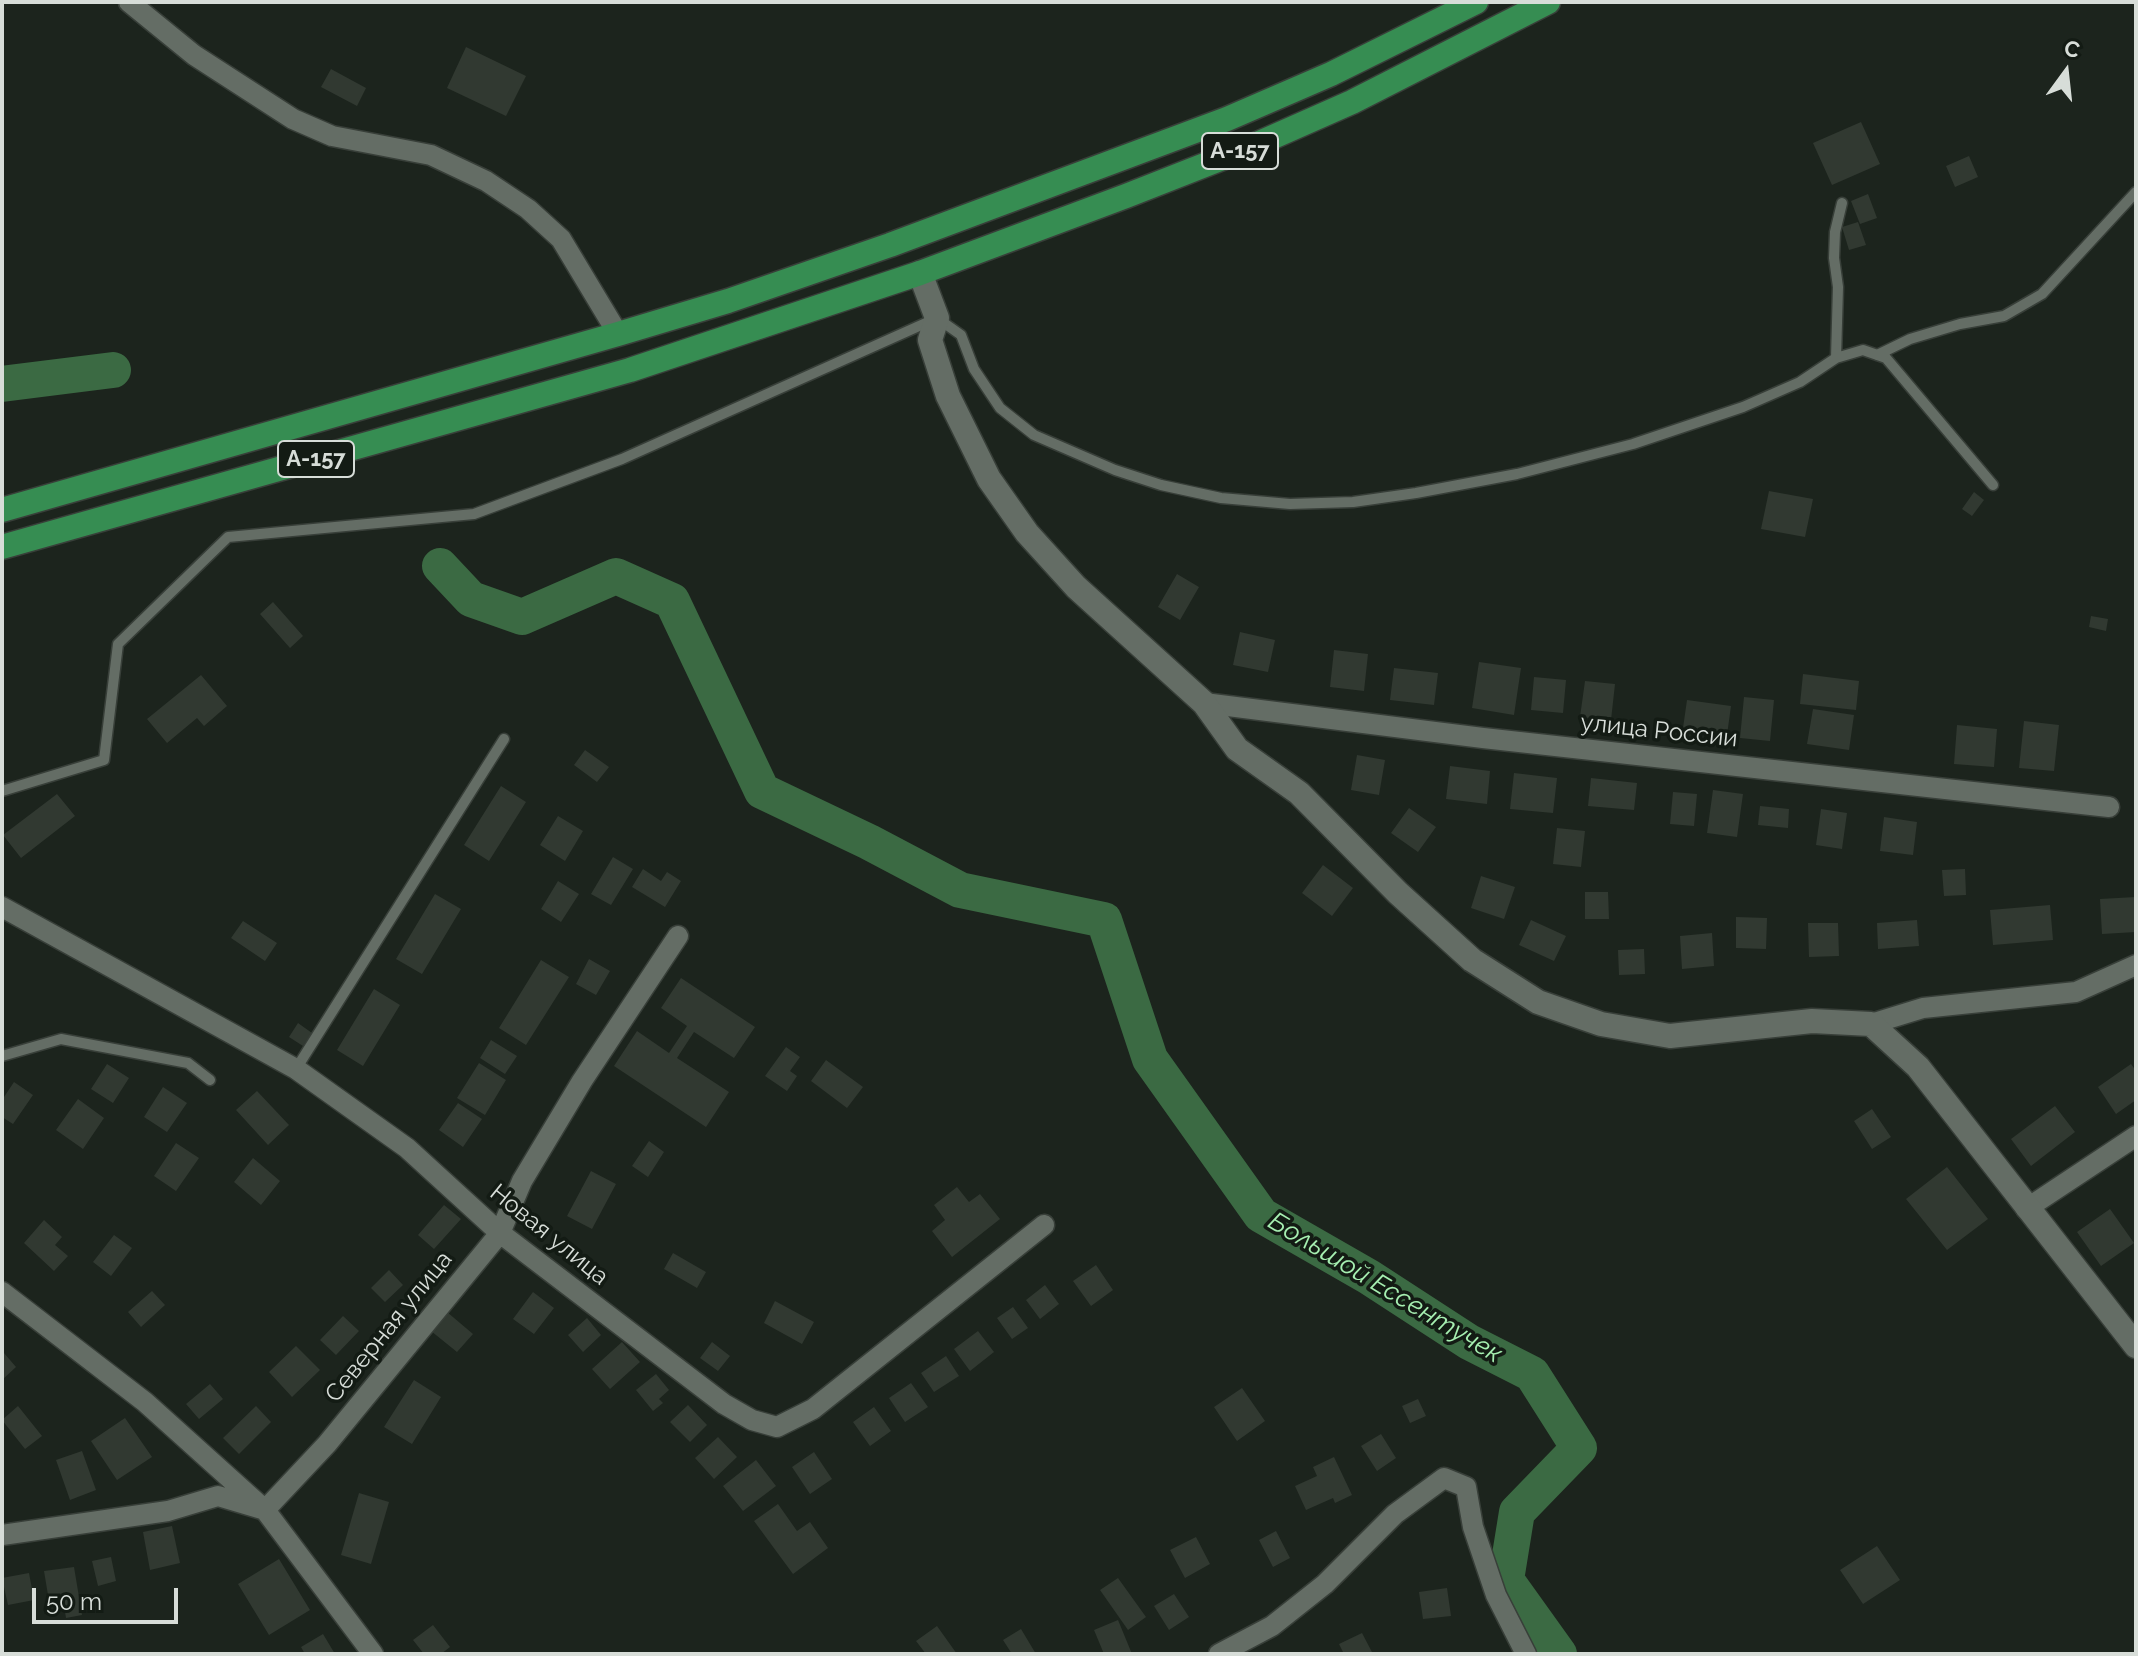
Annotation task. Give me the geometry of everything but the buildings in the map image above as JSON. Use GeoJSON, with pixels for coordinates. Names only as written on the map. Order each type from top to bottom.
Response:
{"type":"FeatureCollection","features":[{"type":"Feature","properties":{"kind":"main road","name":"А-157"},"geometry":{"type":"LineString","coordinates":[[2,510],[728,301],[1110,165],[1227,119],[1331,74],[1476,2]]}},
{"type":"Feature","properties":{"kind":"main road","name":"А-157"},"geometry":{"type":"LineString","coordinates":[[2,547],[630,370],[920,273],[1248,148],[1352,102],[1548,2]]}},
{"type":"Feature","properties":{"kind":"street"},"geometry":{"type":"LineString","coordinates":[[129,2],[194,55],[293,119],[332,136],[431,155],[486,181],[528,209],[561,239],[618,334]]}},
{"type":"Feature","properties":{"kind":"street"},"geometry":{"type":"LineString","coordinates":[[920,273],[937,318],[930,340],[948,396],[996,490],[1027,533],[1076,587],[1204,703],[1237,749],[1299,793],[1398,893],[1472,960],[1538,1002],[1601,1024],[1670,1036],[1812,1021],[1871,1024],[1923,1008],[2076,992],[2136,965]]}},
{"type":"Feature","properties":{"kind":"street","name":"улица России"},"geometry":{"type":"LineString","coordinates":[[1204,703],[1483,738],[2109,807]]}},
{"type":"Feature","properties":{"kind":"street","name":"Новая улица"},"geometry":{"type":"LineString","coordinates":[[2,907],[296,1069],[407,1148],[500,1233],[724,1404],[752,1420],[777,1427],[813,1409],[1044,1225]]}},
{"type":"Feature","properties":{"kind":"street","name":"Северная улица"},"geometry":{"type":"LineString","coordinates":[[265,1510],[327,1444],[500,1233],[530,1169],[582,1081],[678,936]]}},
{"type":"Feature","properties":{"kind":"street"},"geometry":{"type":"LineString","coordinates":[[1871,1024],[1918,1067],[2136,1346]]}},
{"type":"Feature","properties":{"kind":"street"},"geometry":{"type":"LineString","coordinates":[[2026,1209],[2136,1136]]}},
{"type":"Feature","properties":{"kind":"street"},"geometry":{"type":"LineString","coordinates":[[2,1292],[145,1402],[265,1510],[373,1654]]}},
{"type":"Feature","properties":{"kind":"street"},"geometry":{"type":"LineString","coordinates":[[1219,1654],[1272,1626],[1325,1584],[1395,1514],[1444,1478],[1466,1487],[1473,1527],[1496,1595],[1526,1654]]}},
{"type":"Feature","properties":{"kind":"street"},"geometry":{"type":"LineString","coordinates":[[2,1535],[168,1511],[218,1496],[265,1510]]}},
{"type":"Feature","properties":{"kind":"lane"},"geometry":{"type":"LineString","coordinates":[[1877,355],[1910,339],[1960,324],[2004,316],[2042,294],[2136,192]]}},
{"type":"Feature","properties":{"kind":"lane"},"geometry":{"type":"LineString","coordinates":[[1836,358],[1838,287],[1834,258],[1835,232],[1842,203]]}},
{"type":"Feature","properties":{"kind":"lane"},"geometry":{"type":"LineString","coordinates":[[2,791],[104,760],[118,644],[228,537],[474,514],[622,459],[937,318],[961,335],[974,369],[1000,408],[1034,435],[1115,470],[1161,485],[1221,498],[1290,504],[1353,502],[1517,474],[1633,444],[1743,407],[1800,382],[1836,358],[1863,350],[1886,358],[1993,485]]}},
{"type":"Feature","properties":{"kind":"lane"},"geometry":{"type":"LineString","coordinates":[[296,1069],[504,739]]}},
{"type":"Feature","properties":{"kind":"lane"},"geometry":{"type":"LineString","coordinates":[[2,1056],[61,1039],[188,1063],[210,1080]]}},
{"type":"Feature","properties":{"kind":"waterway","name":"Большой Ессентучек"},"geometry":{"type":"LineString","coordinates":[[2,384],[113,370]]}},
{"type":"Feature","properties":{"kind":"waterway","name":"Большой Ессентучек"},"geometry":{"type":"LineString","coordinates":[[440,566],[471,599],[522,617],[616,576],[672,601],[762,791],[960,890],[1104,920],[1150,1059],[1261,1215],[1369,1277],[1469,1342],[1532,1374],[1579,1448],[1517,1512],[1506,1580],[1559,1654]]}}]}
